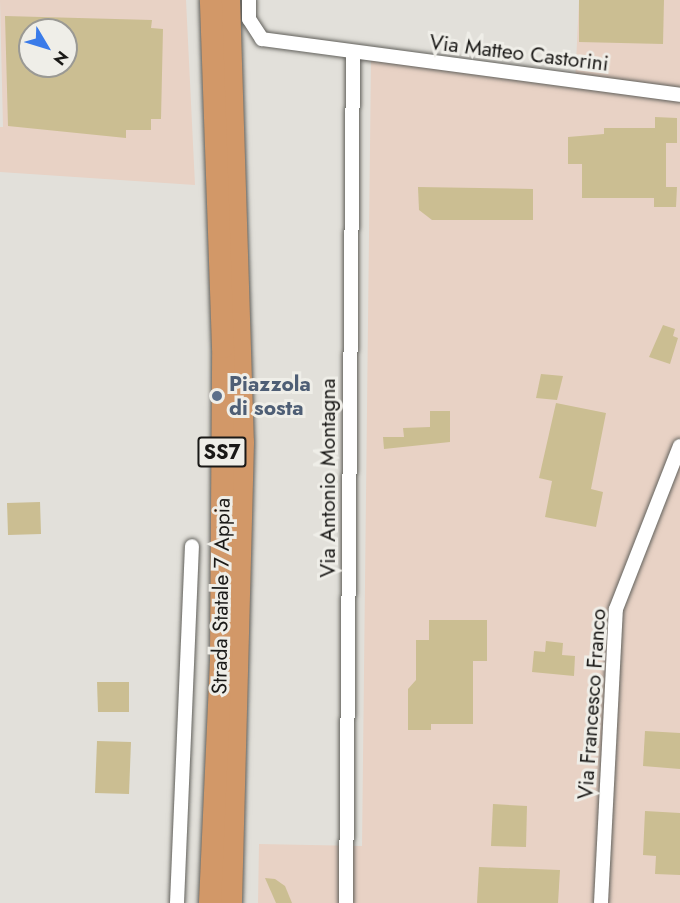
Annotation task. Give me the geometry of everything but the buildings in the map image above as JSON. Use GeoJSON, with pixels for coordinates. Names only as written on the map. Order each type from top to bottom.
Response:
{"type":"FeatureCollection","features":[{"type":"Feature","properties":{"kind":"highway","name":"Strada Statale 7 Appia"},"geometry":{"type":"LineString","coordinates":[[210,903],[221,659],[223,347],[211,0]]}},
{"type":"Feature","properties":{"kind":"highway","name":"Strada Statale 7 Appia"},"geometry":{"type":"LineString","coordinates":[[229,0],[243,442],[231,903]]}},
{"type":"Feature","properties":{"kind":"street","name":"Via Matteo Castorini"},"geometry":{"type":"LineString","coordinates":[[249,0],[249,19],[262,39],[680,95]]}},
{"type":"Feature","properties":{"kind":"street","name":"Via Antonio Montagna"},"geometry":{"type":"LineString","coordinates":[[346,903],[353,53]]}},
{"type":"Feature","properties":{"kind":"street","name":"Via Francesco Franco"},"geometry":{"type":"LineString","coordinates":[[601,903],[616,609],[680,446]]}},
{"type":"Feature","properties":{"kind":"street"},"geometry":{"type":"LineString","coordinates":[[177,903],[192,546]]}},
{"type":"Feature","properties":{"kind":"shaded area"},"geometry":{"type":"Polygon","coordinates":[[[0,0],[186,0],[195,185],[0,172],[0,127],[3,127],[0,0]]]}},
{"type":"Feature","properties":{"kind":"shaded area"},"geometry":{"type":"Polygon","coordinates":[[[579,0],[680,0],[680,903],[258,903],[259,844],[362,846],[371,60],[575,84],[579,0]]]}},
{"type":"Feature","properties":{"kind":"place","name":"Piazzola di sosta"},"geometry":{"type":"Point","coordinates":[217,396]}}]}
